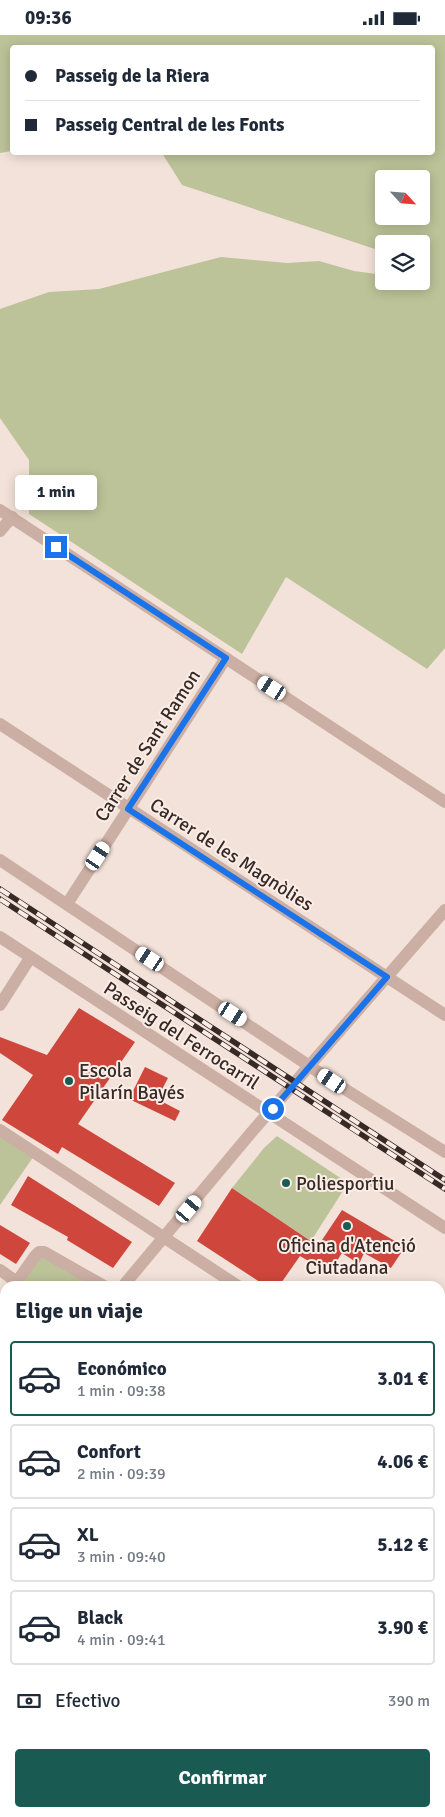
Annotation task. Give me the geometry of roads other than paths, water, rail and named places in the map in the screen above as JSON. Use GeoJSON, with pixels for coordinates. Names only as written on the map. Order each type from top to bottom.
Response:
{"type":"FeatureCollection","features":[{"type":"Feature","properties":{"kind":"street"},"geometry":{"type":"LineString","coordinates":[[0,510],[445,802]]}},
{"type":"Feature","properties":{"kind":"street"},"geometry":{"type":"LineString","coordinates":[[0,531],[12,517]]}},
{"type":"Feature","properties":{"kind":"street","name":"Carrer de Sant Ramon"},"geometry":{"type":"LineString","coordinates":[[67,904],[226,658]]}},
{"type":"Feature","properties":{"kind":"street","name":"Carrer de les Magnòlies"},"geometry":{"type":"LineString","coordinates":[[0,723],[128,809],[445,1015]]}},
{"type":"Feature","properties":{"kind":"street"},"geometry":{"type":"LineString","coordinates":[[0,860],[332,1081],[445,1152]]}},
{"type":"Feature","properties":{"kind":"street"},"geometry":{"type":"LineString","coordinates":[[127,1281],[250,1135],[445,910]]}},
{"type":"Feature","properties":{"kind":"street","name":"Passeig del Ferrocarril"},"geometry":{"type":"LineString","coordinates":[[0,937],[445,1228]]}},
{"type":"Feature","properties":{"kind":"street"},"geometry":{"type":"LineString","coordinates":[[0,1005],[30,958]]}},
{"type":"Feature","properties":{"kind":"street"},"geometry":{"type":"LineString","coordinates":[[0,1130],[230,1281]]}},
{"type":"Feature","properties":{"kind":"street"},"geometry":{"type":"LineString","coordinates":[[18,1281],[35,1256],[39,1252],[44,1252],[95,1281]]}},
{"type":"Feature","properties":{"kind":"street"},"geometry":{"type":"LineString","coordinates":[[0,1270],[13,1281]]}},
{"type":"Feature","properties":{"kind":"railway"},"geometry":{"type":"LineString","coordinates":[[0,889],[445,1180]]}},
{"type":"Feature","properties":{"kind":"railway"},"geometry":{"type":"LineString","coordinates":[[0,899],[445,1189]]}},
{"type":"Feature","properties":{"kind":"place","name":"Escola Pilarín Bayés"},"geometry":{"type":"Point","coordinates":[69,1081]}},
{"type":"Feature","properties":{"kind":"place","name":"Poliesportiu"},"geometry":{"type":"Point","coordinates":[286,1183]}},
{"type":"Feature","properties":{"kind":"place","name":"Oficina d'Atenció Ciutadana"},"geometry":{"type":"Point","coordinates":[347,1226]}}]}
